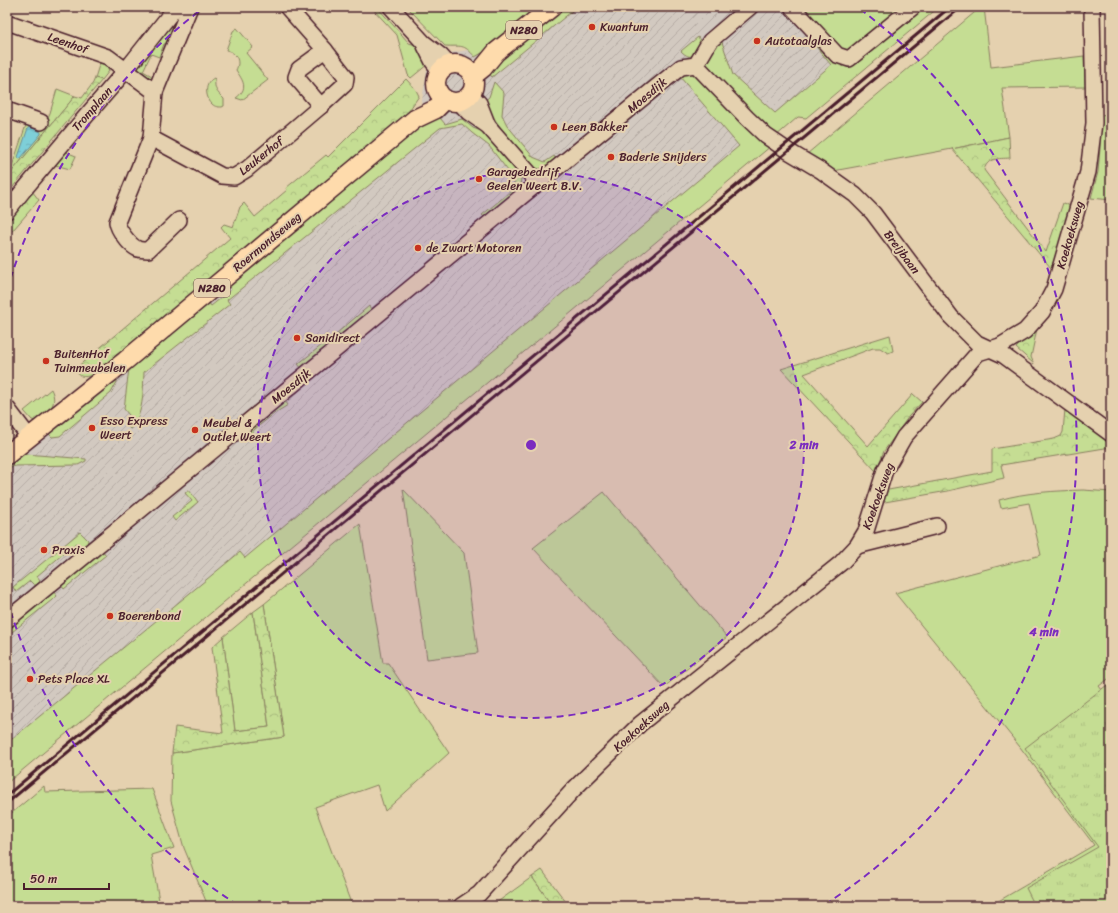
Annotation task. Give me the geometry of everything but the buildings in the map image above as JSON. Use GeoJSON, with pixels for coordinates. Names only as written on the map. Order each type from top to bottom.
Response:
{"type":"FeatureCollection","features":[{"type":"Feature","properties":{"kind":"main road","name":"N280"},"geometry":{"type":"LineString","coordinates":[[457,70],[483,68],[496,52],[552,7]]}},
{"type":"Feature","properties":{"kind":"main road"},"geometry":{"type":"LineString","coordinates":[[457,70],[474,88],[453,97],[436,82],[457,70]]}},
{"type":"Feature","properties":{"kind":"main road","name":"Roermondseweg"},"geometry":{"type":"LineString","coordinates":[[7,455],[125,361],[415,119],[436,109],[453,97]]}},
{"type":"Feature","properties":{"kind":"street","name":"Tromplaan"},"geometry":{"type":"LineString","coordinates":[[7,211],[126,70],[176,7]]}},
{"type":"Feature","properties":{"kind":"street"},"geometry":{"type":"LineString","coordinates":[[179,220],[148,250],[140,250],[131,245],[117,227],[117,222],[150,138],[155,92],[190,7]]}},
{"type":"Feature","properties":{"kind":"street","name":"Leukerhof"},"geometry":{"type":"LineString","coordinates":[[150,138],[222,176],[234,177],[248,168],[345,84],[346,77],[325,50],[287,7]]}},
{"type":"Feature","properties":{"kind":"street"},"geometry":{"type":"LineString","coordinates":[[391,7],[424,43],[457,70]]}},
{"type":"Feature","properties":{"kind":"street"},"geometry":{"type":"LineString","coordinates":[[696,65],[710,40],[750,7]]}},
{"type":"Feature","properties":{"kind":"street"},"geometry":{"type":"LineString","coordinates":[[792,7],[837,56],[849,59],[913,7]]}},
{"type":"Feature","properties":{"kind":"street","name":"Koekoeksweg"},"geometry":{"type":"LineString","coordinates":[[461,906],[479,894],[574,789],[640,724],[840,563],[857,546],[866,531],[885,470],[904,437],[978,353],[1000,346],[1024,331],[1042,312],[1054,289],[1088,172],[1094,123],[1092,7]]}},
{"type":"Feature","properties":{"kind":"street","name":"Leenhof"},"geometry":{"type":"LineString","coordinates":[[7,22],[108,57],[126,70]]}},
{"type":"Feature","properties":{"kind":"street"},"geometry":{"type":"LineString","coordinates":[[321,106],[296,77],[299,69],[325,50]]}},
{"type":"Feature","properties":{"kind":"street","name":"Moesdijk"},"geometry":{"type":"LineString","coordinates":[[7,620],[681,67],[696,65]]}},
{"type":"Feature","properties":{"kind":"street","name":"Breijbaan"},"geometry":{"type":"LineString","coordinates":[[696,65],[766,136],[782,148],[820,170],[855,195],[873,213],[951,317],[977,343],[989,350],[1003,355],[1111,434]]}},
{"type":"Feature","properties":{"kind":"street"},"geometry":{"type":"LineString","coordinates":[[126,70],[155,92]]}},
{"type":"Feature","properties":{"kind":"street"},"geometry":{"type":"LineString","coordinates":[[453,97],[468,112],[488,126],[538,183]]}},
{"type":"Feature","properties":{"kind":"street"},"geometry":{"type":"LineString","coordinates":[[7,110],[41,122]]}},
{"type":"Feature","properties":{"kind":"street"},"geometry":{"type":"LineString","coordinates":[[7,408],[29,437]]}},
{"type":"Feature","properties":{"kind":"street"},"geometry":{"type":"LineString","coordinates":[[857,546],[938,526]]}},
{"type":"Feature","properties":{"kind":"shaded area"},"geometry":{"type":"Polygon","coordinates":[[[531,7],[812,7],[882,39],[7,757],[7,449],[421,106],[427,70],[445,54],[480,48],[531,7]]]}},
{"type":"Feature","properties":{"kind":"green space"},"geometry":{"type":"Polygon","coordinates":[[[371,7],[377,7],[409,43],[416,45],[428,64],[411,78],[408,75],[397,35],[371,7]]]}},
{"type":"Feature","properties":{"kind":"green space"},"geometry":{"type":"Polygon","coordinates":[[[407,7],[543,7],[489,49],[475,57],[465,48],[459,46],[445,46],[407,7]]]}},
{"type":"Feature","properties":{"kind":"green space"},"geometry":{"type":"Polygon","coordinates":[[[563,7],[577,7],[492,77],[487,71],[493,64],[563,7]]]}},
{"type":"Feature","properties":{"kind":"green space"},"geometry":{"type":"Polygon","coordinates":[[[784,7],[788,7],[836,61],[918,7],[939,7],[806,118],[798,117],[775,137],[706,65],[708,56],[721,39],[733,75],[775,113],[831,65],[784,7]]]}},
{"type":"Feature","properties":{"kind":"green space"},"geometry":{"type":"Polygon","coordinates":[[[803,7],[907,7],[854,50],[844,52],[836,49],[803,7]]]}},
{"type":"Feature","properties":{"kind":"green space"},"geometry":{"type":"Polygon","coordinates":[[[981,7],[984,7],[991,67],[1084,56],[1085,87],[1002,88],[1009,137],[833,171],[807,154],[981,7]]]}},
{"type":"Feature","properties":{"kind":"green space"},"geometry":{"type":"Polygon","coordinates":[[[179,12],[180,15],[176,26],[173,26],[159,57],[151,54],[143,71],[152,76],[147,80],[136,70],[179,12]]]}},
{"type":"Feature","properties":{"kind":"green space"},"geometry":{"type":"Polygon","coordinates":[[[237,28],[253,47],[246,53],[268,80],[242,100],[236,98],[244,88],[243,81],[236,70],[238,60],[235,55],[226,50],[233,31],[237,28]]]}},
{"type":"Feature","properties":{"kind":"green space"},"geometry":{"type":"Polygon","coordinates":[[[698,37],[702,44],[693,55],[688,56],[681,51],[698,37]]]}},
{"type":"Feature","properties":{"kind":"green space"},"geometry":{"type":"Polygon","coordinates":[[[100,62],[104,63],[108,67],[109,71],[102,80],[95,78],[100,62]]]}},
{"type":"Feature","properties":{"kind":"green space"},"geometry":{"type":"Polygon","coordinates":[[[692,72],[698,74],[771,146],[7,783],[7,756],[12,752],[7,747],[7,743],[240,552],[245,558],[739,146],[680,77],[685,73],[692,72]]]}},
{"type":"Feature","properties":{"kind":"green space"},"geometry":{"type":"Polygon","coordinates":[[[95,78],[102,80],[7,194],[7,180],[9,175],[75,96],[82,98],[95,78]]]}},
{"type":"Feature","properties":{"kind":"green space"},"geometry":{"type":"Polygon","coordinates":[[[214,78],[216,90],[224,99],[224,106],[222,107],[213,105],[208,98],[208,83],[214,78]]]}},
{"type":"Feature","properties":{"kind":"green space"},"geometry":{"type":"Polygon","coordinates":[[[406,79],[416,90],[419,96],[404,118],[94,375],[85,377],[78,374],[76,368],[230,238],[221,227],[224,224],[233,227],[240,207],[244,203],[255,217],[287,190],[286,188],[326,155],[328,157],[406,79]]]}},
{"type":"Feature","properties":{"kind":"green space"},"geometry":{"type":"Polygon","coordinates":[[[494,82],[504,93],[502,115],[507,125],[533,157],[545,162],[554,156],[557,161],[547,168],[535,168],[529,163],[500,127],[483,102],[489,97],[494,82]]]}},
{"type":"Feature","properties":{"kind":"green space"},"geometry":{"type":"Polygon","coordinates":[[[57,89],[75,96],[9,175],[27,122],[43,128],[50,113],[57,89]]]}},
{"type":"Feature","properties":{"kind":"green space"},"geometry":{"type":"Polygon","coordinates":[[[436,113],[445,124],[462,119],[473,128],[481,131],[498,145],[519,173],[521,179],[520,186],[515,194],[485,218],[482,215],[511,191],[515,180],[489,146],[462,124],[440,128],[227,300],[230,304],[144,372],[142,402],[138,417],[130,429],[127,426],[133,420],[124,409],[129,368],[183,319],[209,303],[211,306],[231,290],[229,287],[245,267],[436,113]]]}},
{"type":"Feature","properties":{"kind":"green space"},"geometry":{"type":"Polygon","coordinates":[[[1111,114],[1111,200],[1091,198],[1098,172],[1100,115],[1111,114]]]}},
{"type":"Feature","properties":{"kind":"green space"},"geometry":{"type":"Polygon","coordinates":[[[1009,137],[1010,158],[991,161],[984,170],[1046,252],[1063,203],[1073,207],[1051,268],[952,149],[1009,137]]]}},
{"type":"Feature","properties":{"kind":"green space"},"geometry":{"type":"Polygon","coordinates":[[[66,152],[76,156],[70,169],[55,165],[66,152]]]}},
{"type":"Feature","properties":{"kind":"green space"},"geometry":{"type":"Polygon","coordinates":[[[32,191],[39,200],[7,237],[7,221],[32,191]]]}},
{"type":"Feature","properties":{"kind":"green space"},"geometry":{"type":"Polygon","coordinates":[[[369,306],[373,312],[341,338],[337,333],[369,306]]]}},
{"type":"Feature","properties":{"kind":"green space"},"geometry":{"type":"Polygon","coordinates":[[[1038,324],[1031,357],[1034,364],[1016,348],[1038,324]]]}},
{"type":"Feature","properties":{"kind":"green space"},"geometry":{"type":"Polygon","coordinates":[[[890,335],[893,351],[888,353],[880,348],[873,348],[804,374],[868,446],[913,394],[922,402],[909,416],[884,451],[876,471],[781,369],[890,335]]]}},
{"type":"Feature","properties":{"kind":"green space"},"geometry":{"type":"Polygon","coordinates":[[[327,341],[331,346],[302,369],[298,364],[327,341]]]}},
{"type":"Feature","properties":{"kind":"green space"},"geometry":{"type":"Polygon","coordinates":[[[115,379],[117,382],[111,393],[60,436],[52,437],[48,433],[115,379]]]}},
{"type":"Feature","properties":{"kind":"green space"},"geometry":{"type":"Polygon","coordinates":[[[51,389],[54,399],[51,408],[36,421],[32,420],[24,411],[51,389]]]}},
{"type":"Feature","properties":{"kind":"green space"},"geometry":{"type":"Polygon","coordinates":[[[285,401],[288,405],[255,429],[247,439],[245,436],[246,433],[285,401]]]}},
{"type":"Feature","properties":{"kind":"green space"},"geometry":{"type":"Polygon","coordinates":[[[1065,409],[1111,443],[1111,447],[1001,465],[1004,478],[948,491],[879,503],[883,491],[992,471],[992,449],[1054,439],[1061,436],[1063,432],[1065,409]]]}},
{"type":"Feature","properties":{"kind":"green space"},"geometry":{"type":"Polygon","coordinates":[[[26,454],[86,459],[86,461],[78,465],[16,466],[7,469],[7,464],[17,456],[26,454]]]}},
{"type":"Feature","properties":{"kind":"green space"},"geometry":{"type":"Polygon","coordinates":[[[403,489],[464,553],[478,653],[427,659],[403,489]]]}},
{"type":"Feature","properties":{"kind":"green space"},"geometry":{"type":"Polygon","coordinates":[[[189,490],[198,502],[175,521],[172,517],[192,501],[185,493],[189,490]]]}},
{"type":"Feature","properties":{"kind":"green space"},"geometry":{"type":"Polygon","coordinates":[[[1083,490],[1111,492],[1111,677],[1099,686],[1111,702],[1103,849],[1082,906],[990,906],[1094,845],[1020,747],[895,593],[1041,555],[1029,503],[1001,508],[999,500],[1009,497],[1051,491],[1083,490]]]}},
{"type":"Feature","properties":{"kind":"green space"},"geometry":{"type":"Polygon","coordinates":[[[604,492],[727,637],[664,687],[533,548],[604,492]]]}},
{"type":"Feature","properties":{"kind":"green space"},"geometry":{"type":"Polygon","coordinates":[[[360,524],[383,663],[388,663],[449,753],[385,811],[377,785],[315,807],[352,906],[208,906],[184,848],[171,801],[172,753],[284,737],[264,604],[360,524]]]}},
{"type":"Feature","properties":{"kind":"green space"},"geometry":{"type":"Polygon","coordinates":[[[80,532],[88,540],[87,545],[82,548],[76,543],[37,576],[40,582],[34,585],[30,581],[16,592],[13,587],[80,532]]]}},
{"type":"Feature","properties":{"kind":"green space"},"geometry":{"type":"Polygon","coordinates":[[[102,550],[106,555],[64,589],[61,585],[102,550]]]}},
{"type":"Feature","properties":{"kind":"green space"},"geometry":{"type":"Polygon","coordinates":[[[53,591],[57,596],[7,636],[7,628],[53,591]]]}},
{"type":"Feature","properties":{"kind":"green space"},"geometry":{"type":"Polygon","coordinates":[[[264,604],[284,737],[172,753],[175,727],[223,733],[212,647],[223,637],[235,731],[269,727],[253,612],[264,604]]]}},
{"type":"Feature","properties":{"kind":"green space"},"geometry":{"type":"Polygon","coordinates":[[[253,612],[269,727],[235,731],[223,637],[253,612]]]}},
{"type":"Feature","properties":{"kind":"green space"},"geometry":{"type":"Polygon","coordinates":[[[1111,682],[1111,906],[1035,906],[1026,888],[1098,847],[1025,748],[1111,682]]]}},
{"type":"Feature","properties":{"kind":"green space"},"geometry":{"type":"Polygon","coordinates":[[[44,786],[45,792],[152,789],[174,848],[151,855],[160,906],[7,906],[7,817],[44,786]]]}},
{"type":"Feature","properties":{"kind":"green space"},"geometry":{"type":"Polygon","coordinates":[[[542,870],[569,906],[553,906],[532,877],[542,870]]]}},
{"type":"Feature","properties":{"kind":"green space"},"geometry":{"type":"Polygon","coordinates":[[[532,877],[553,906],[492,906],[532,877]]]}},
{"type":"Feature","properties":{"kind":"water"},"geometry":{"type":"Polygon","coordinates":[[[30,127],[41,132],[41,134],[19,159],[18,157],[28,128],[30,127]]]}},
{"type":"Feature","properties":{"kind":"railway"},"geometry":{"type":"LineString","coordinates":[[7,795],[950,7]]}},
{"type":"Feature","properties":{"kind":"railway"},"geometry":{"type":"LineString","coordinates":[[7,803],[961,7]]}},
{"type":"Feature","properties":{"kind":"place","name":"Kwantum"},"geometry":{"type":"Point","coordinates":[592,27]}},
{"type":"Feature","properties":{"kind":"place","name":"Autotaalglas"},"geometry":{"type":"Point","coordinates":[757,41]}},
{"type":"Feature","properties":{"kind":"place","name":"Leen Bakker"},"geometry":{"type":"Point","coordinates":[554,127]}},
{"type":"Feature","properties":{"kind":"place","name":"Baderie Snijders"},"geometry":{"type":"Point","coordinates":[611,157]}},
{"type":"Feature","properties":{"kind":"place","name":"Garagebedrijf Geelen Weert B.V."},"geometry":{"type":"Point","coordinates":[479,179]}},
{"type":"Feature","properties":{"kind":"place","name":"de Zwart Motoren"},"geometry":{"type":"Point","coordinates":[418,248]}},
{"type":"Feature","properties":{"kind":"place","name":"Sanidirect"},"geometry":{"type":"Point","coordinates":[297,338]}},
{"type":"Feature","properties":{"kind":"place","name":"BuitenHof Tuinmeubelen"},"geometry":{"type":"Point","coordinates":[46,361]}},
{"type":"Feature","properties":{"kind":"place","name":"Esso Express Weert"},"geometry":{"type":"Point","coordinates":[92,428]}},
{"type":"Feature","properties":{"kind":"place","name":"Meubel & Outlet Weert"},"geometry":{"type":"Point","coordinates":[195,430]}},
{"type":"Feature","properties":{"kind":"place","name":"Praxis"},"geometry":{"type":"Point","coordinates":[44,550]}},
{"type":"Feature","properties":{"kind":"place","name":"Boerenbond"},"geometry":{"type":"Point","coordinates":[110,616]}},
{"type":"Feature","properties":{"kind":"place","name":"Pets Place XL"},"geometry":{"type":"Point","coordinates":[30,679]}}]}
